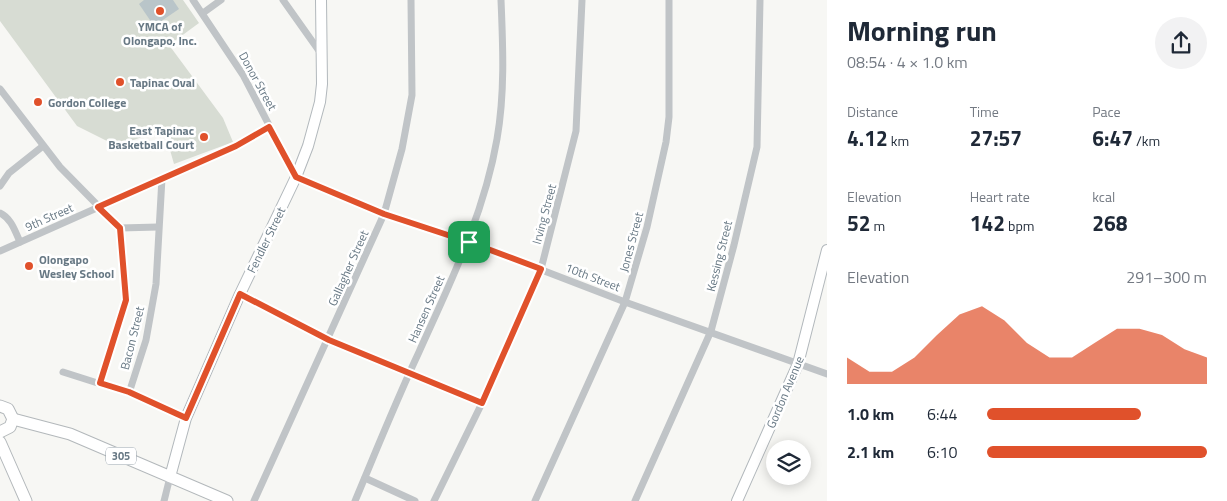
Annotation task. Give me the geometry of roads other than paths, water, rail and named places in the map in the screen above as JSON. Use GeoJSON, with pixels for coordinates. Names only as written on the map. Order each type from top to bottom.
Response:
{"type":"FeatureCollection","features":[{"type":"Feature","properties":{"kind":"main road","name":"Fendler Street"},"geometry":{"type":"LineString","coordinates":[[170,477],[186,418],[240,294],[296,177],[308,146],[320,102],[324,57],[321,0]]}},
{"type":"Feature","properties":{"kind":"main road","name":"Gordon Avenue"},"geometry":{"type":"LineString","coordinates":[[737,501],[798,364],[827,250]]}},
{"type":"Feature","properties":{"kind":"main road"},"geometry":{"type":"LineString","coordinates":[[0,406],[8,409],[13,420],[10,427],[0,432]]}},
{"type":"Feature","properties":{"kind":"main road","name":"305"},"geometry":{"type":"LineString","coordinates":[[13,420],[70,434],[228,501]]}},
{"type":"Feature","properties":{"kind":"main road"},"geometry":{"type":"LineString","coordinates":[[0,442],[26,501]]}},
{"type":"Feature","properties":{"kind":"street","name":"Donor Street"},"geometry":{"type":"LineString","coordinates":[[193,0],[244,75],[296,177]]}},
{"type":"Feature","properties":{"kind":"street"},"geometry":{"type":"LineString","coordinates":[[203,14],[221,0]]}},
{"type":"Feature","properties":{"kind":"street"},"geometry":{"type":"LineString","coordinates":[[283,0],[324,57]]}},
{"type":"Feature","properties":{"kind":"street","name":"Gallagher Street"},"geometry":{"type":"LineString","coordinates":[[254,501],[329,340],[384,214],[402,149],[412,95],[411,0]]}},
{"type":"Feature","properties":{"kind":"street","name":"Hansen Street"},"geometry":{"type":"LineString","coordinates":[[355,501],[410,372],[469,242],[488,180],[500,118],[504,51],[502,0]]}},
{"type":"Feature","properties":{"kind":"street","name":"Irving Street"},"geometry":{"type":"LineString","coordinates":[[434,501],[482,403],[541,269],[576,131],[579,110],[582,0]]}},
{"type":"Feature","properties":{"kind":"street","name":"Jones Street"},"geometry":{"type":"LineString","coordinates":[[535,501],[626,302],[647,227],[666,142],[669,117],[669,0]]}},
{"type":"Feature","properties":{"kind":"street","name":"Kessing Street"},"geometry":{"type":"LineString","coordinates":[[635,501],[712,331],[757,147],[760,0]]}},
{"type":"Feature","properties":{"kind":"street"},"geometry":{"type":"LineString","coordinates":[[0,89],[43,146],[98,207],[120,228],[158,227]]}},
{"type":"Feature","properties":{"kind":"street","name":"9th Street"},"geometry":{"type":"LineString","coordinates":[[0,251],[236,146],[269,127]]}},
{"type":"Feature","properties":{"kind":"street"},"geometry":{"type":"LineString","coordinates":[[0,186],[10,173],[43,146]]}},
{"type":"Feature","properties":{"kind":"street","name":"10th Street"},"geometry":{"type":"LineString","coordinates":[[296,177],[384,214],[469,242],[626,302],[712,331],[827,374]]}},
{"type":"Feature","properties":{"kind":"street","name":"Bacon Street"},"geometry":{"type":"LineString","coordinates":[[129,392],[146,340],[156,284],[162,178]]}},
{"type":"Feature","properties":{"kind":"street"},"geometry":{"type":"LineString","coordinates":[[0,213],[6,216],[20,242]]}},
{"type":"Feature","properties":{"kind":"street","name":"Bacon Street"},"geometry":{"type":"LineString","coordinates":[[100,383],[126,300],[120,228]]}},
{"type":"Feature","properties":{"kind":"street"},"geometry":{"type":"LineString","coordinates":[[240,294],[329,340],[482,403]]}},
{"type":"Feature","properties":{"kind":"street"},"geometry":{"type":"LineString","coordinates":[[63,372],[129,392],[186,418]]}},
{"type":"Feature","properties":{"kind":"street","name":"Fendler Street"},"geometry":{"type":"LineString","coordinates":[[165,501],[170,477]]}},
{"type":"Feature","properties":{"kind":"street"},"geometry":{"type":"LineString","coordinates":[[364,478],[416,501]]}},
{"type":"Feature","properties":{"kind":"place","name":"YMCA of Olongapo, Inc."},"geometry":{"type":"Point","coordinates":[160,11]}},
{"type":"Feature","properties":{"kind":"place","name":"Tapinac Oval"},"geometry":{"type":"Point","coordinates":[120,82]}},
{"type":"Feature","properties":{"kind":"place","name":"Gordon College"},"geometry":{"type":"Point","coordinates":[38,102]}},
{"type":"Feature","properties":{"kind":"place","name":"East Tapinac Basketball Court"},"geometry":{"type":"Point","coordinates":[204,137]}},
{"type":"Feature","properties":{"kind":"place","name":"Olongapo Wesley School"},"geometry":{"type":"Point","coordinates":[29,266]}}]}
